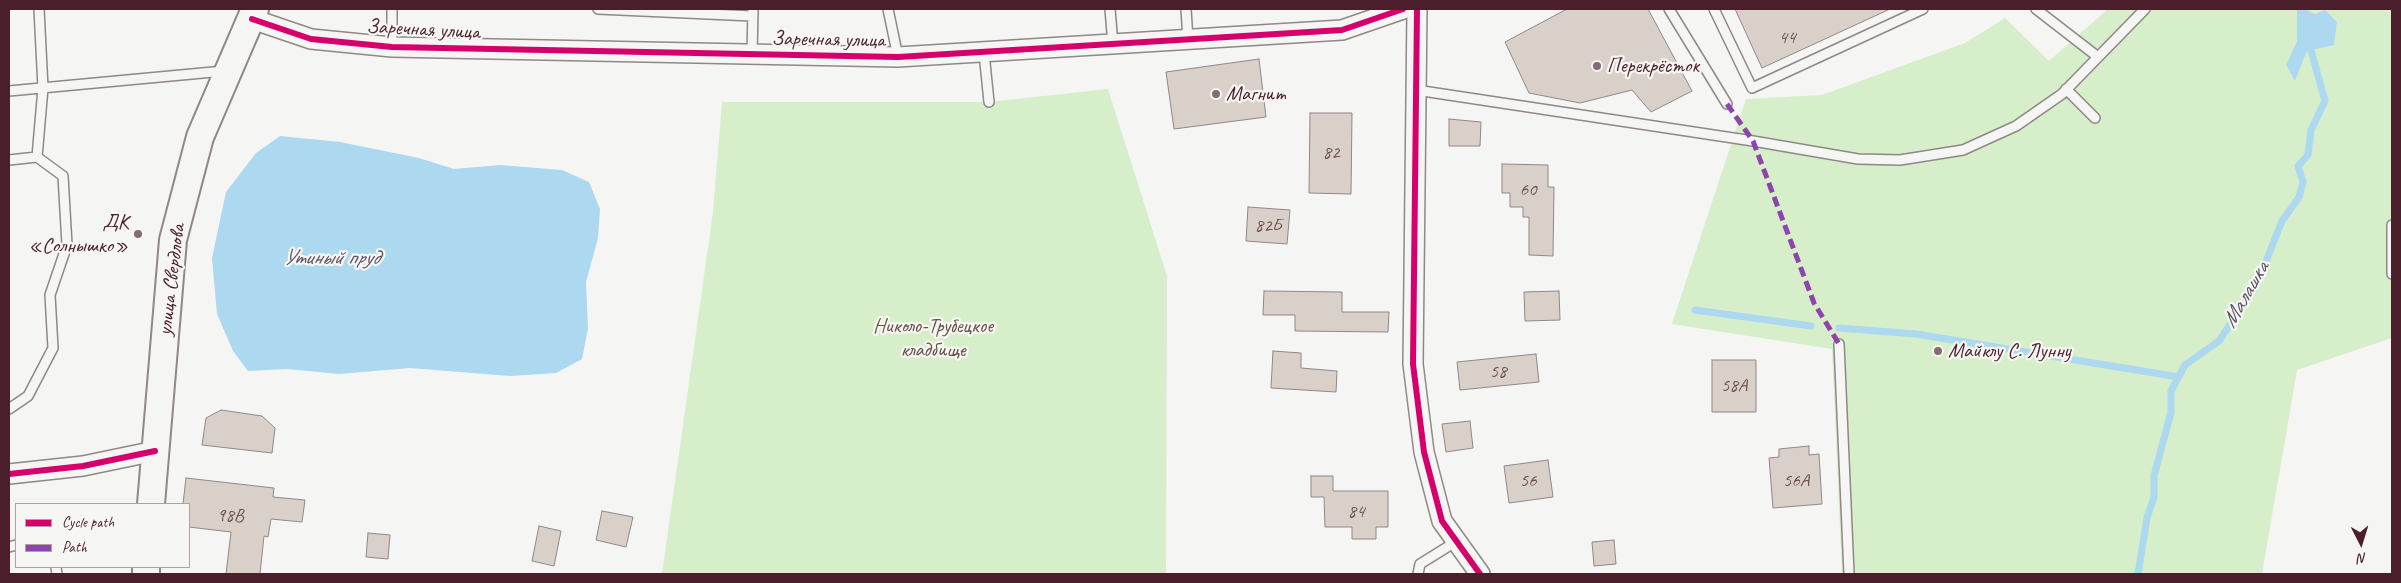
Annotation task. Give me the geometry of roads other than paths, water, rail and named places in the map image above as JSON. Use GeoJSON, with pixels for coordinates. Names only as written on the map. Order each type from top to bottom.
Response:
{"type":"FeatureCollection","features":[{"type":"Feature","properties":{"kind":"main road","name":"улица Свердлова"},"geometry":{"type":"LineString","coordinates":[[151,503],[173,240],[200,137],[253,14]]}},
{"type":"Feature","properties":{"kind":"street","name":"Заречная улица"},"geometry":{"type":"LineString","coordinates":[[253,14],[311,39],[392,48],[898,57],[1342,30],[1402,9]]}},
{"type":"Feature","properties":{"kind":"street"},"geometry":{"type":"LineString","coordinates":[[1417,9],[1413,364],[1424,452],[1442,521],[1480,574]]}},
{"type":"Feature","properties":{"kind":"street"},"geometry":{"type":"LineString","coordinates":[[9,474],[83,466],[156,451]]}},
{"type":"Feature","properties":{"kind":"lane"},"geometry":{"type":"LineString","coordinates":[[37,157],[43,88],[39,9]]}},
{"type":"Feature","properties":{"kind":"lane"},"geometry":{"type":"LineString","coordinates":[[392,9],[392,48]]}},
{"type":"Feature","properties":{"kind":"lane"},"geometry":{"type":"LineString","coordinates":[[598,9],[752,12],[752,54]]}},
{"type":"Feature","properties":{"kind":"lane"},"geometry":{"type":"LineString","coordinates":[[888,9],[898,57]]}},
{"type":"Feature","properties":{"kind":"lane"},"geometry":{"type":"LineString","coordinates":[[1110,9],[1113,45]]}},
{"type":"Feature","properties":{"kind":"lane"},"geometry":{"type":"LineString","coordinates":[[1186,9],[1188,40]]}},
{"type":"Feature","properties":{"kind":"lane"},"geometry":{"type":"LineString","coordinates":[[1669,9],[1727,104]]}},
{"type":"Feature","properties":{"kind":"lane"},"geometry":{"type":"LineString","coordinates":[[1714,9],[1752,88],[1923,9]]}},
{"type":"Feature","properties":{"kind":"lane"},"geometry":{"type":"LineString","coordinates":[[2036,9],[2098,57]]}},
{"type":"Feature","properties":{"kind":"lane"},"geometry":{"type":"LineString","coordinates":[[1416,90],[1753,141],[1858,159],[1900,160],[1963,150],[2016,126],[2066,89],[2145,9]]}},
{"type":"Feature","properties":{"kind":"lane"},"geometry":{"type":"LineString","coordinates":[[984,53],[989,102]]}},
{"type":"Feature","properties":{"kind":"lane"},"geometry":{"type":"LineString","coordinates":[[9,91],[229,71]]}},
{"type":"Feature","properties":{"kind":"lane"},"geometry":{"type":"LineString","coordinates":[[2066,89],[2095,118]]}},
{"type":"Feature","properties":{"kind":"lane"},"geometry":{"type":"LineString","coordinates":[[9,160],[37,157],[63,176],[67,245],[50,295],[53,348],[28,396],[9,409]]}},
{"type":"Feature","properties":{"kind":"lane"},"geometry":{"type":"LineString","coordinates":[[2392,225],[2392,274]]}},
{"type":"Feature","properties":{"kind":"lane"},"geometry":{"type":"LineString","coordinates":[[1839,344],[1849,574]]}},
{"type":"Feature","properties":{"kind":"lane"},"geometry":{"type":"LineString","coordinates":[[1418,574],[1420,564],[1456,541]]}},
{"type":"Feature","properties":{"kind":"water"},"geometry":{"type":"Polygon","coordinates":[[[2297,9],[2308,9],[2309,12],[2316,14],[2325,10],[2337,22],[2334,45],[2307,51],[2295,81],[2286,65],[2297,41],[2297,9]]]}},
{"type":"Feature","properties":{"kind":"water","name":"Утиный пруд"},"geometry":{"type":"Polygon","coordinates":[[[280,136],[340,142],[419,158],[454,169],[500,165],[562,170],[589,182],[600,209],[598,238],[586,282],[588,329],[582,359],[556,373],[510,376],[410,368],[339,374],[287,369],[248,371],[233,351],[217,314],[212,258],[226,192],[256,153],[280,136]]]}},
{"type":"Feature","properties":{"kind":"waterway","name":"Малашка"},"geometry":{"type":"LineString","coordinates":[[2138,574],[2147,518],[2154,497],[2154,476],[2171,412],[2171,391],[2185,365],[2219,341],[2257,284],[2282,221],[2299,197],[2303,182],[2298,166],[2308,155],[2311,130],[2325,101],[2309,43]]}},
{"type":"Feature","properties":{"kind":"waterway"},"geometry":{"type":"LineString","coordinates":[[1695,310],[1811,326]]}},
{"type":"Feature","properties":{"kind":"waterway"},"geometry":{"type":"LineString","coordinates":[[1839,328],[1916,334],[2179,377]]}},
{"type":"Feature","properties":{"kind":"place","name":"Перекрёсток"},"geometry":{"type":"Point","coordinates":[1597,66]}},
{"type":"Feature","properties":{"kind":"place","name":"Магнит"},"geometry":{"type":"Point","coordinates":[1216,94]}},
{"type":"Feature","properties":{"kind":"place","name":"ДК «Солнышко»"},"geometry":{"type":"Point","coordinates":[138,234]}},
{"type":"Feature","properties":{"kind":"place","name":"Майклу С. Лунну"},"geometry":{"type":"Point","coordinates":[1938,351]}},
{"type":"Feature","properties":{"kind":"park label","name":"Николо-Трубецкое кладбище"},"geometry":{"type":"Point","coordinates":[933,338]}}]}
